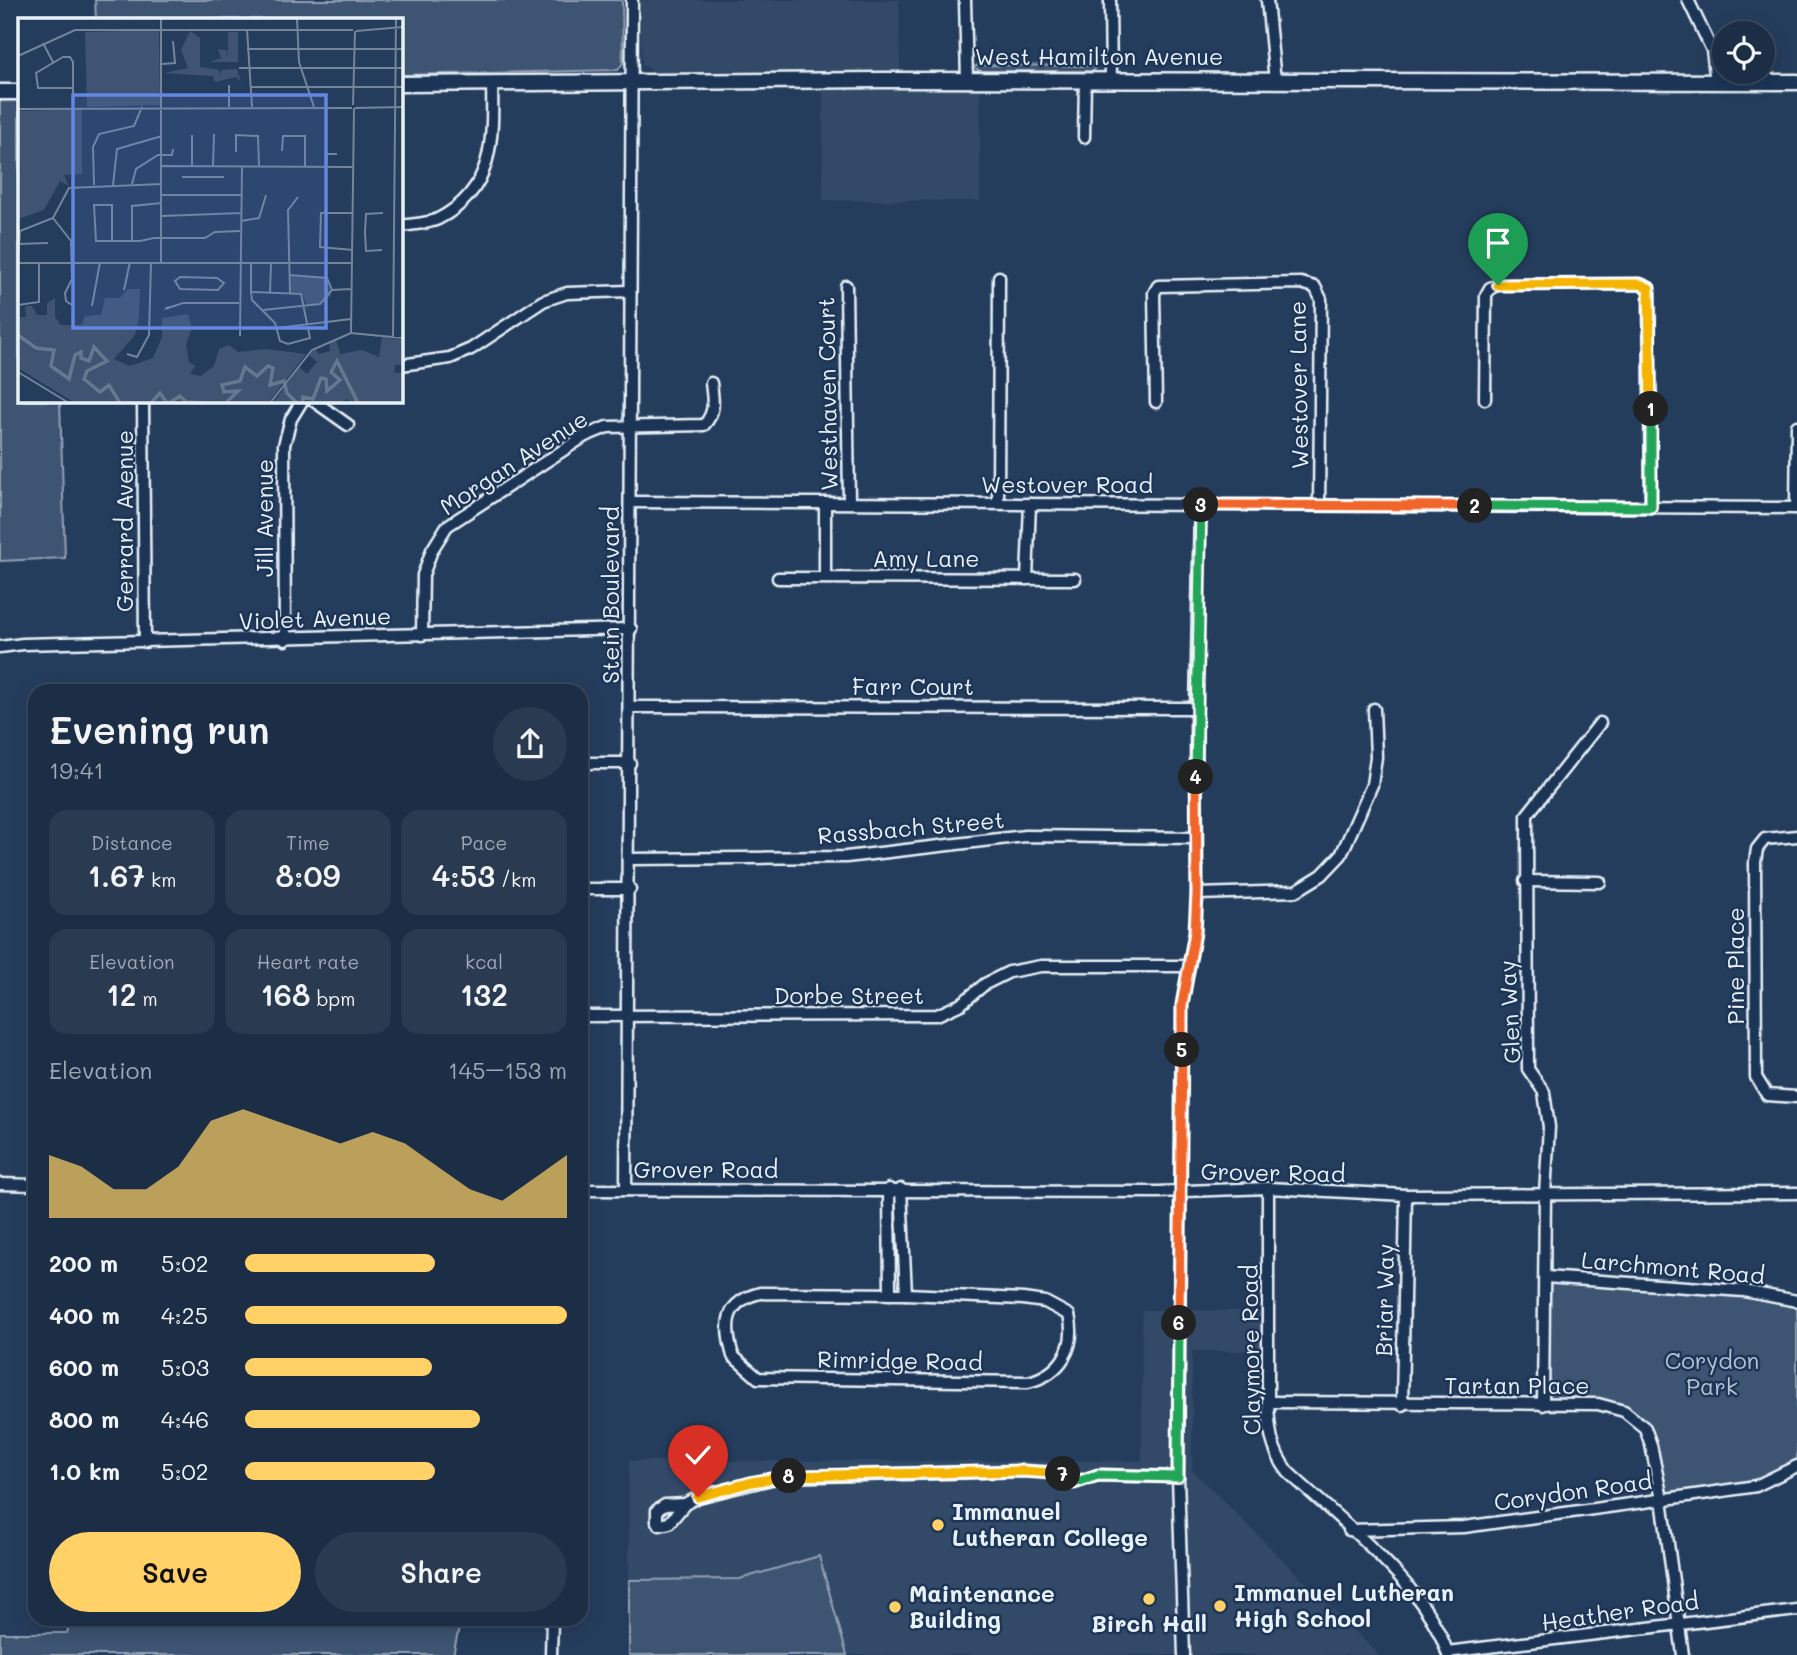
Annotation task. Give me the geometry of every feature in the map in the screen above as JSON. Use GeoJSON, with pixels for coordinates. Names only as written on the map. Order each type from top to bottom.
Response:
{"type":"FeatureCollection","features":[{"type":"Feature","properties":{"kind":"street","name":"Stein Boulevard"},"geometry":{"type":"LineString","coordinates":[[626,1190],[630,889],[629,291],[632,0]]}},
{"type":"Feature","properties":{"kind":"street"},"geometry":{"type":"LineString","coordinates":[[965,0],[967,80]]}},
{"type":"Feature","properties":{"kind":"street"},"geometry":{"type":"LineString","coordinates":[[1110,0],[1111,81]]}},
{"type":"Feature","properties":{"kind":"street"},"geometry":{"type":"LineString","coordinates":[[1267,0],[1275,81]]}},
{"type":"Feature","properties":{"kind":"street"},"geometry":{"type":"LineString","coordinates":[[1688,0],[1712,50]]}},
{"type":"Feature","properties":{"kind":"street","name":"West Hamilton Avenue"},"geometry":{"type":"LineString","coordinates":[[402,84],[633,80],[1712,82]]}},
{"type":"Feature","properties":{"kind":"street"},"geometry":{"type":"LineString","coordinates":[[1084,137],[1085,81]]}},
{"type":"Feature","properties":{"kind":"street"},"geometry":{"type":"LineString","coordinates":[[402,226],[436,220],[473,191],[492,148],[492,82]]}},
{"type":"Feature","properties":{"kind":"street","name":"West Hamilton Avenue"},"geometry":{"type":"LineString","coordinates":[[1775,82],[1797,82]]}},
{"type":"Feature","properties":{"kind":"street"},"geometry":{"type":"LineString","coordinates":[[0,92],[18,92]]}},
{"type":"Feature","properties":{"kind":"street"},"geometry":{"type":"LineString","coordinates":[[998,503],[999,277]]}},
{"type":"Feature","properties":{"kind":"street","name":"Westover Lane"},"geometry":{"type":"LineString","coordinates":[[1156,402],[1154,293],[1158,286],[1301,283],[1315,287],[1321,299],[1319,505]]}},
{"type":"Feature","properties":{"kind":"street"},"geometry":{"type":"LineString","coordinates":[[1485,399],[1486,295],[1490,288],[1498,285],[1640,284],[1649,288],[1651,507]]}},
{"type":"Feature","properties":{"kind":"street","name":"Westhaven Court"},"geometry":{"type":"LineString","coordinates":[[846,286],[849,502]]}},
{"type":"Feature","properties":{"kind":"street"},"geometry":{"type":"LineString","coordinates":[[402,365],[426,363],[461,354],[543,301],[567,293],[629,291]]}},
{"type":"Feature","properties":{"kind":"street","name":"Morgan Avenue"},"geometry":{"type":"LineString","coordinates":[[422,635],[423,575],[432,550],[447,526],[584,436],[607,427],[704,425],[711,417],[714,404],[711,383]]}},
{"type":"Feature","properties":{"kind":"street","name":"Gerrard Avenue"},"geometry":{"type":"LineString","coordinates":[[144,402],[145,642]]}},
{"type":"Feature","properties":{"kind":"street","name":"Jill Avenue"},"geometry":{"type":"LineString","coordinates":[[285,640],[284,445],[291,419],[301,402]]}},
{"type":"Feature","properties":{"kind":"street"},"geometry":{"type":"LineString","coordinates":[[315,402],[348,425]]}},
{"type":"Feature","properties":{"kind":"street"},"geometry":{"type":"LineString","coordinates":[[1797,426],[1797,508]]}},
{"type":"Feature","properties":{"kind":"street","name":"Westover Road"},"geometry":{"type":"LineString","coordinates":[[631,502],[1797,508]]}},
{"type":"Feature","properties":{"kind":"street"},"geometry":{"type":"LineString","coordinates":[[825,503],[825,577]]}},
{"type":"Feature","properties":{"kind":"street"},"geometry":{"type":"LineString","coordinates":[[1027,579],[1030,504]]}},
{"type":"Feature","properties":{"kind":"street"},"geometry":{"type":"LineString","coordinates":[[1184,1655],[1178,1477],[1182,1005],[1197,894],[1196,708],[1200,505]]}},
{"type":"Feature","properties":{"kind":"street","name":"Amy Lane"},"geometry":{"type":"LineString","coordinates":[[778,579],[1075,579]]}},
{"type":"Feature","properties":{"kind":"street","name":"Violet Avenue"},"geometry":{"type":"LineString","coordinates":[[0,647],[631,629]]}},
{"type":"Feature","properties":{"kind":"street","name":"Farr Court"},"geometry":{"type":"LineString","coordinates":[[630,707],[1196,708]]}},
{"type":"Feature","properties":{"kind":"street"},"geometry":{"type":"LineString","coordinates":[[1197,894],[1269,894],[1296,891],[1322,875],[1341,855],[1372,785],[1376,757],[1374,709]]}},
{"type":"Feature","properties":{"kind":"street","name":"Glen Way"},"geometry":{"type":"LineString","coordinates":[[1543,1405],[1545,1194],[1549,1127],[1544,1092],[1528,1069],[1525,881],[1527,815],[1600,723]]}},
{"type":"Feature","properties":{"kind":"street"},"geometry":{"type":"LineString","coordinates":[[588,763],[630,763]]}},
{"type":"Feature","properties":{"kind":"street","name":"Rassbach Street"},"geometry":{"type":"LineString","coordinates":[[630,859],[846,857],[1025,836],[1196,838]]}},
{"type":"Feature","properties":{"kind":"street","name":"Pine Place"},"geometry":{"type":"LineString","coordinates":[[1797,836],[1765,839],[1757,849],[1755,862],[1756,1077],[1767,1095],[1797,1097]]}},
{"type":"Feature","properties":{"kind":"street"},"geometry":{"type":"LineString","coordinates":[[1525,881],[1600,882]]}},
{"type":"Feature","properties":{"kind":"street"},"geometry":{"type":"LineString","coordinates":[[588,889],[630,889]]}},
{"type":"Feature","properties":{"kind":"street","name":"Dorbe Street"},"geometry":{"type":"LineString","coordinates":[[588,1016],[937,1015],[961,1004],[985,984],[1009,972],[1041,966],[1188,966]]}},
{"type":"Feature","properties":{"kind":"street"},"geometry":{"type":"LineString","coordinates":[[0,1184],[28,1185]]}},
{"type":"Feature","properties":{"kind":"street","name":"Grover Road"},"geometry":{"type":"LineString","coordinates":[[588,1190],[1182,1192],[1268,1188],[1406,1195],[1797,1193]]}},
{"type":"Feature","properties":{"kind":"street","name":"Claymore Road"},"geometry":{"type":"LineString","coordinates":[[1268,1188],[1268,1402],[1269,1433],[1275,1455],[1349,1530],[1405,1581],[1433,1618],[1447,1654]]}},
{"type":"Feature","properties":{"kind":"street"},"geometry":{"type":"LineString","coordinates":[[889,1189],[890,1294]]}},
{"type":"Feature","properties":{"kind":"street"},"geometry":{"type":"LineString","coordinates":[[901,1189],[906,1294]]}},
{"type":"Feature","properties":{"kind":"street","name":"Briar Way"},"geometry":{"type":"LineString","coordinates":[[1402,1405],[1406,1195]]}},
{"type":"Feature","properties":{"kind":"street","name":"Larchmont Road"},"geometry":{"type":"LineString","coordinates":[[1545,1277],[1744,1291],[1797,1301]]}},
{"type":"Feature","properties":{"kind":"street","name":"Rimridge Road"},"geometry":{"type":"LineString","coordinates":[[760,1293],[890,1294],[1045,1302],[1069,1315],[1073,1334],[1059,1366],[1042,1379],[1028,1382],[758,1378],[733,1356],[728,1320],[734,1306],[745,1297],[760,1293]]}},
{"type":"Feature","properties":{"kind":"street","name":"Tartan Place"},"geometry":{"type":"LineString","coordinates":[[1268,1402],[1402,1405],[1598,1404],[1624,1411],[1644,1428],[1662,1499],[1683,1655]]}},
{"type":"Feature","properties":{"kind":"street","name":"Corydon Road"},"geometry":{"type":"LineString","coordinates":[[1349,1530],[1464,1527],[1756,1486],[1797,1466]]}},
{"type":"Feature","properties":{"kind":"street"},"geometry":{"type":"LineString","coordinates":[[685,1504],[698,1497],[779,1477],[1023,1471],[1059,1473],[1074,1483],[1098,1475],[1178,1477]]}},
{"type":"Feature","properties":{"kind":"street","name":"Heather Road"},"geometry":{"type":"LineString","coordinates":[[1447,1654],[1797,1610]]}},
{"type":"Feature","properties":{"kind":"street"},"geometry":{"type":"LineString","coordinates":[[551,1655],[552,1626]]}},
{"type":"Feature","properties":{"kind":"shaded area"},"geometry":{"type":"Polygon","coordinates":[[[640,0],[899,0],[900,71],[653,72],[642,64],[640,0]]]}},
{"type":"Feature","properties":{"kind":"shaded area"},"geometry":{"type":"Polygon","coordinates":[[[823,87],[980,88],[980,201],[823,200],[823,87]]]}},
{"type":"Feature","properties":{"kind":"shaded area","name":"Immanuel Lutheran College"},"geometry":{"type":"Polygon","coordinates":[[[1142,1310],[1261,1311],[1261,1351],[1192,1351],[1192,1470],[1379,1655],[629,1655],[629,1461],[1142,1461],[1142,1310]]]}},
{"type":"Feature","properties":{"kind":"green space"},"geometry":{"type":"Polygon","coordinates":[[[95,0],[622,0],[623,63],[618,70],[402,75],[402,18],[96,18],[95,0]]]}},
{"type":"Feature","properties":{"kind":"green space"},"geometry":{"type":"Polygon","coordinates":[[[1095,66],[1094,71],[980,71],[974,67],[1095,66]]]}},
{"type":"Feature","properties":{"kind":"green space"},"geometry":{"type":"Polygon","coordinates":[[[18,100],[18,402],[60,402],[65,558],[0,561],[0,101],[18,100]]]}},
{"type":"Feature","properties":{"kind":"green space","name":"Corydon Park"},"geometry":{"type":"Polygon","coordinates":[[[1545,1277],[1797,1301],[1797,1466],[1756,1486],[1662,1499],[1651,1444],[1645,1429],[1636,1418],[1625,1411],[1598,1405],[1543,1405],[1545,1277]]]}},
{"type":"Feature","properties":{"kind":"green space"},"geometry":{"type":"Polygon","coordinates":[[[819,1556],[847,1655],[629,1655],[629,1580],[740,1579],[819,1556]]]}},
{"type":"Feature","properties":{"kind":"green space"},"geometry":{"type":"Polygon","coordinates":[[[69,1626],[459,1626],[453,1655],[0,1655],[0,1633],[67,1633],[69,1626]]]}},
{"type":"Feature","properties":{"kind":"place","name":"Immanuel Lutheran College"},"geometry":{"type":"Point","coordinates":[938,1525]}},
{"type":"Feature","properties":{"kind":"place","name":"Birch Hall"},"geometry":{"type":"Point","coordinates":[1149,1599]}},
{"type":"Feature","properties":{"kind":"place","name":"Immanuel Lutheran High School"},"geometry":{"type":"Point","coordinates":[1220,1606]}},
{"type":"Feature","properties":{"kind":"place","name":"Maintenance Building"},"geometry":{"type":"Point","coordinates":[895,1607]}},
{"type":"Feature","properties":{"kind":"route"},"geometry":{"type":"LineString","coordinates":[[698,1497],[779,1477],[1023,1471],[1059,1473],[1074,1483],[1098,1475],[1178,1477],[1182,1005],[1195,932],[1197,894],[1196,708],[1200,505],[1651,507],[1649,288],[1640,284],[1498,285]]}}]}
